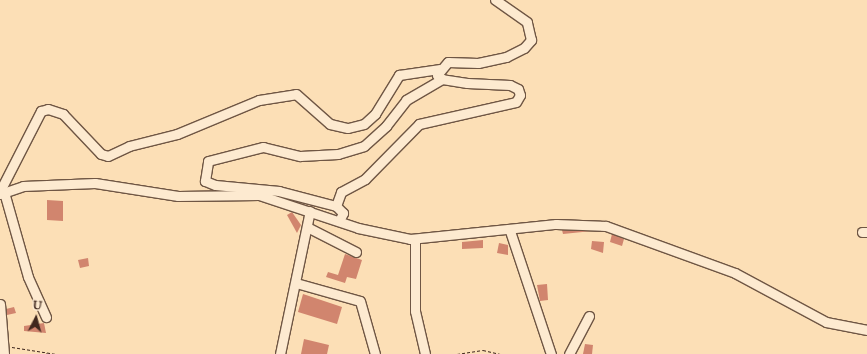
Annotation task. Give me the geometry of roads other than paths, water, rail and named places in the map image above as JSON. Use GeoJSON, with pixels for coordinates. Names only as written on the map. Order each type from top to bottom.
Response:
{"type":"FeatureCollection","features":[{"type":"Feature","properties":{"kind":"street"},"geometry":{"type":"LineString","coordinates":[[46,317],[28,277],[1,193],[45,110],[63,114],[101,154],[108,156],[129,146],[177,134],[259,100],[296,94],[330,124],[348,128],[364,124],[375,114],[399,75],[439,69],[448,62],[478,63],[506,57],[524,48],[531,40],[527,22],[495,0]]}},
{"type":"Feature","properties":{"kind":"street"},"geometry":{"type":"LineString","coordinates":[[336,206],[341,192],[365,179],[419,124],[440,117],[503,108],[516,102],[520,95],[518,89],[510,85],[442,79],[437,75],[439,69]]}},
{"type":"Feature","properties":{"kind":"street"},"geometry":{"type":"LineString","coordinates":[[339,222],[343,213],[336,206],[252,187],[215,185],[205,181],[204,174],[208,161],[263,147],[300,156],[338,154],[364,146],[386,126],[406,100],[442,79]]}},
{"type":"Feature","properties":{"kind":"street"},"geometry":{"type":"LineString","coordinates":[[1,193],[23,186],[102,184],[178,196],[258,195],[310,211],[339,222],[415,239],[510,231],[566,223],[621,230],[735,273],[826,322],[867,330]]}},
{"type":"Feature","properties":{"kind":"street"},"geometry":{"type":"LineString","coordinates":[[280,354],[310,211]]}},
{"type":"Feature","properties":{"kind":"street"},"geometry":{"type":"LineString","coordinates":[[307,227],[356,252]]}},
{"type":"Feature","properties":{"kind":"street"},"geometry":{"type":"LineString","coordinates":[[510,231],[551,354]]}},
{"type":"Feature","properties":{"kind":"street"},"geometry":{"type":"LineString","coordinates":[[415,239],[415,311],[425,354]]}},
{"type":"Feature","properties":{"kind":"street"},"geometry":{"type":"LineString","coordinates":[[296,283],[360,301],[375,354]]}},
{"type":"Feature","properties":{"kind":"street"},"geometry":{"type":"LineString","coordinates":[[0,304],[4,350]]}},
{"type":"Feature","properties":{"kind":"street"},"geometry":{"type":"LineString","coordinates":[[569,354],[588,316]]}}]}
